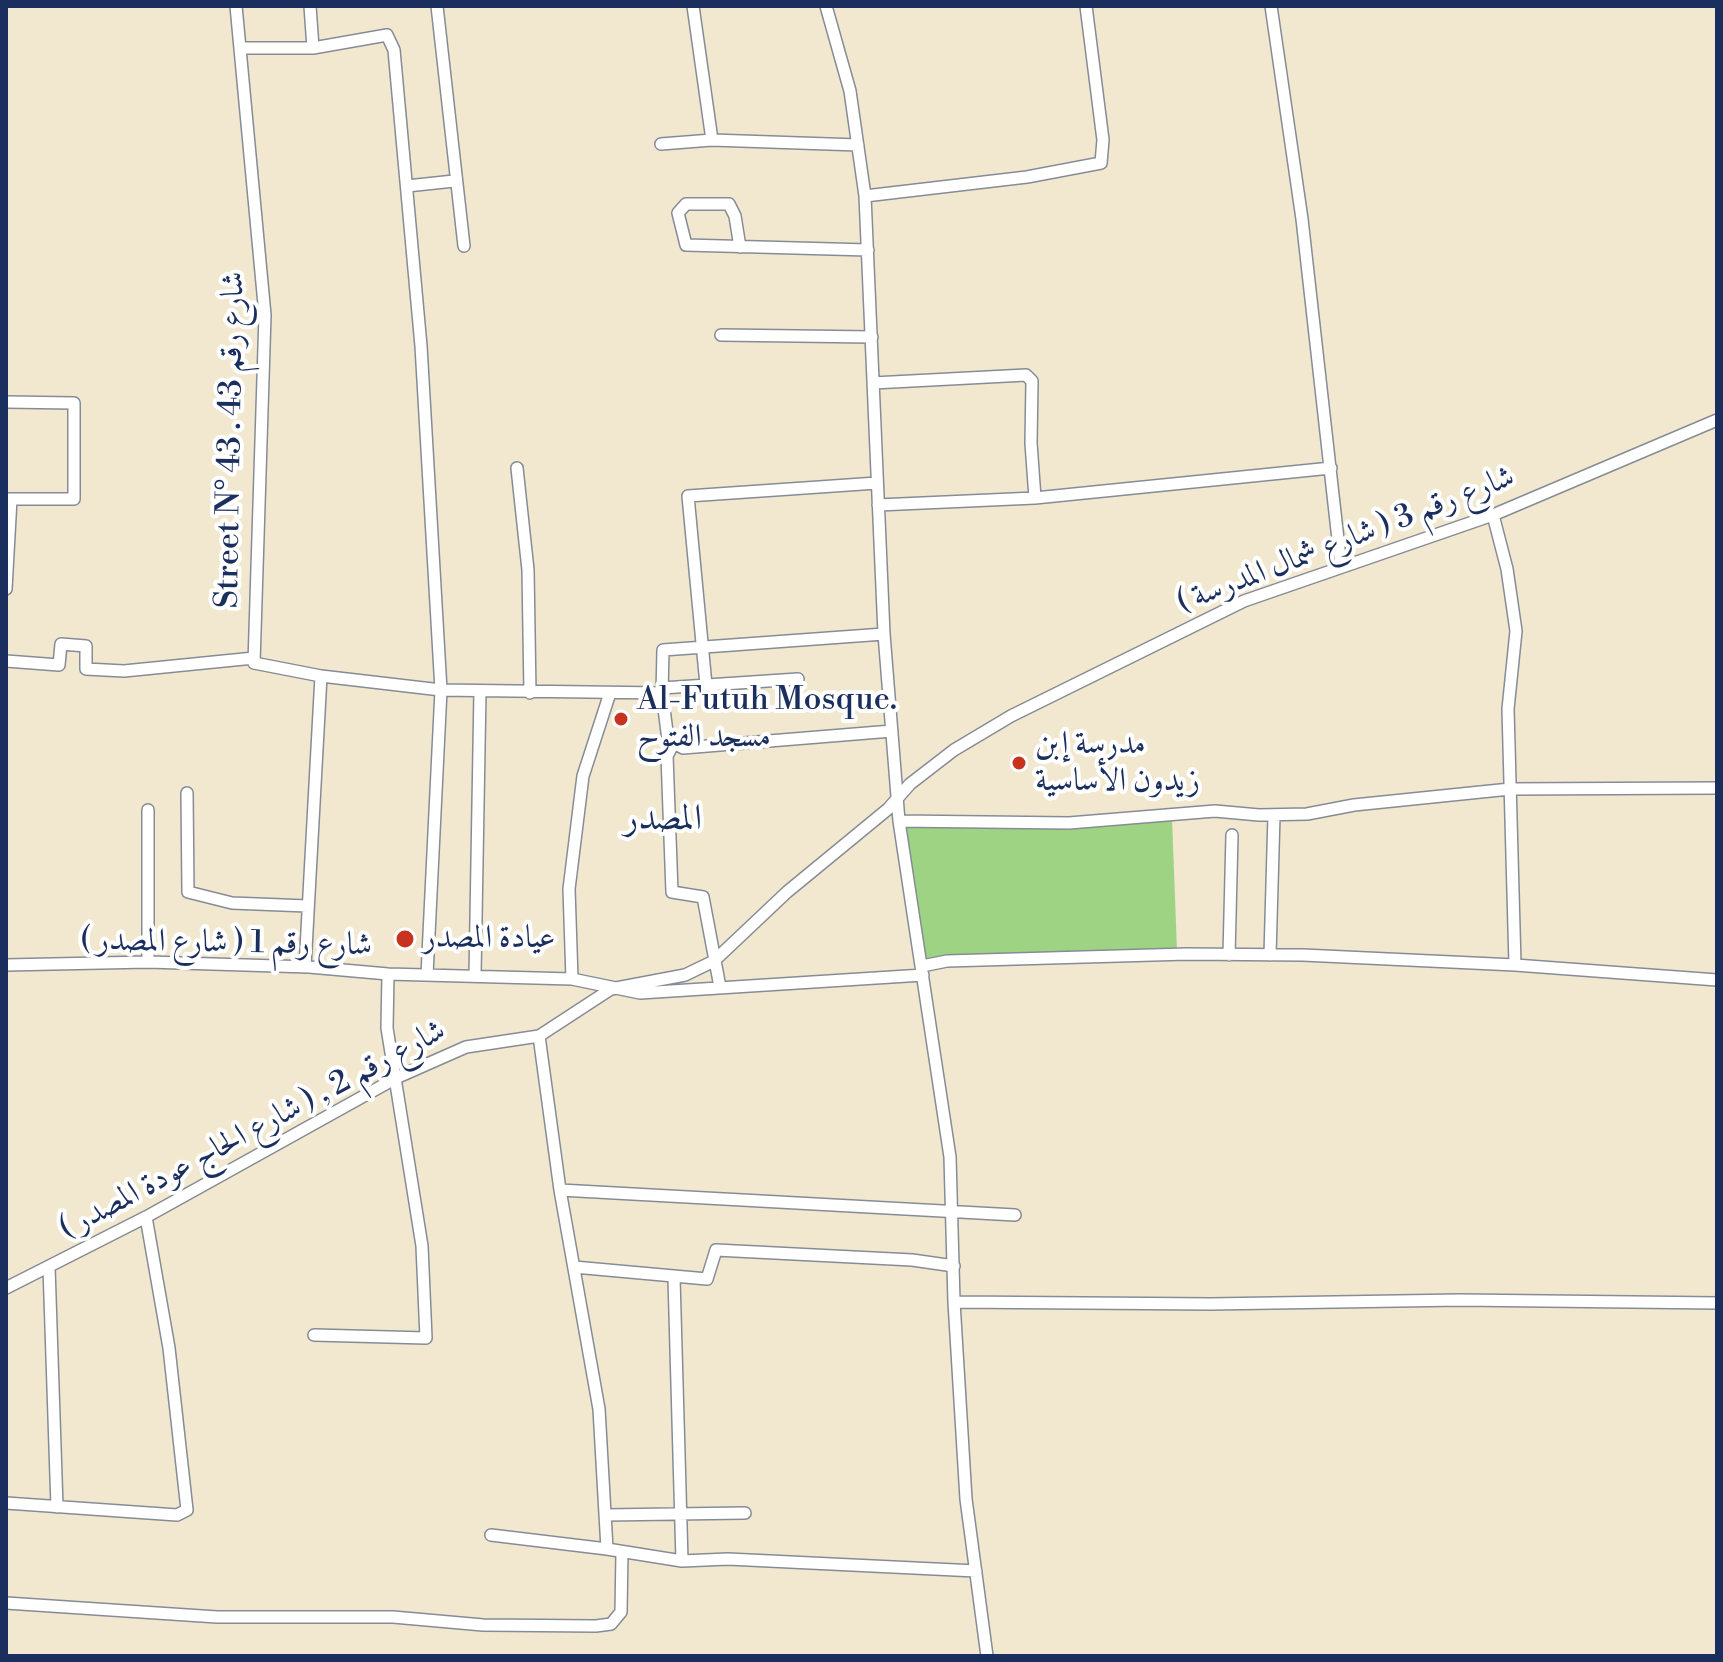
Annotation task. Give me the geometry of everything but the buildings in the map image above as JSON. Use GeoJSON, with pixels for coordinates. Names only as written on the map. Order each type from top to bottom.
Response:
{"type":"FeatureCollection","features":[{"type":"Feature","properties":{"kind":"street","name":"Street N° 43 . شارع رقم 43"},"geometry":{"type":"LineString","coordinates":[[236,6],[265,315],[254,658]]}},
{"type":"Feature","properties":{"kind":"street"},"geometry":{"type":"LineString","coordinates":[[310,6],[313,48]]}},
{"type":"Feature","properties":{"kind":"street"},"geometry":{"type":"LineString","coordinates":[[437,6],[454,181],[464,246]]}},
{"type":"Feature","properties":{"kind":"street"},"geometry":{"type":"LineString","coordinates":[[693,6],[712,140]]}},
{"type":"Feature","properties":{"kind":"street"},"geometry":{"type":"LineString","coordinates":[[826,6],[850,91],[865,196],[884,634],[899,821],[950,1157],[954,1302],[966,1499],[987,1656]]}},
{"type":"Feature","properties":{"kind":"street"},"geometry":{"type":"LineString","coordinates":[[865,196],[1013,179],[1101,163],[1103,140],[1086,6]]}},
{"type":"Feature","properties":{"kind":"street"},"geometry":{"type":"LineString","coordinates":[[1271,6],[1302,219],[1341,566]]}},
{"type":"Feature","properties":{"kind":"street"},"geometry":{"type":"LineString","coordinates":[[240,48],[313,48],[387,35],[394,50],[421,346],[441,690],[427,975]]}},
{"type":"Feature","properties":{"kind":"street"},"geometry":{"type":"LineString","coordinates":[[661,144],[712,140],[858,145]]}},
{"type":"Feature","properties":{"kind":"street"},"geometry":{"type":"LineString","coordinates":[[407,186],[454,181]]}},
{"type":"Feature","properties":{"kind":"street"},"geometry":{"type":"LineString","coordinates":[[740,247],[735,216],[729,204],[686,204],[678,213],[686,245],[740,247],[868,250]]}},
{"type":"Feature","properties":{"kind":"street"},"geometry":{"type":"LineString","coordinates":[[721,335],[872,337]]}},
{"type":"Feature","properties":{"kind":"street"},"geometry":{"type":"LineString","coordinates":[[873,383],[1026,375],[1032,381],[1031,443],[1035,498]]}},
{"type":"Feature","properties":{"kind":"street"},"geometry":{"type":"LineString","coordinates":[[6,402],[74,403],[74,499],[9,499],[6,589]]}},
{"type":"Feature","properties":{"kind":"street","name":"شارع رقم 3 ( شارع شمال المدرسة )"},"geometry":{"type":"LineString","coordinates":[[611,989],[642,981],[664,981],[714,961],[787,892],[899,798],[935,763],[1011,716],[1244,601],[1493,515],[1717,420]]}},
{"type":"Feature","properties":{"kind":"street"},"geometry":{"type":"LineString","coordinates":[[517,468],[528,570],[530,693]]}},
{"type":"Feature","properties":{"kind":"street"},"geometry":{"type":"LineString","coordinates":[[878,505],[1035,498],[1331,468]]}},
{"type":"Feature","properties":{"kind":"street"},"geometry":{"type":"LineString","coordinates":[[706,685],[705,648],[688,496],[877,483]]}},
{"type":"Feature","properties":{"kind":"street"},"geometry":{"type":"LineString","coordinates":[[1493,515],[1507,569],[1516,631],[1508,709],[1515,965]]}},
{"type":"Feature","properties":{"kind":"street"},"geometry":{"type":"LineString","coordinates":[[884,634],[663,650],[662,690],[668,740],[683,748],[892,731]]}},
{"type":"Feature","properties":{"kind":"street"},"geometry":{"type":"LineString","coordinates":[[6,661],[59,665],[61,644],[86,646],[86,669],[124,671],[254,658],[254,663],[321,676],[441,690],[530,693],[610,693],[798,679]]}},
{"type":"Feature","properties":{"kind":"street"},"geometry":{"type":"LineString","coordinates":[[305,967],[321,676]]}},
{"type":"Feature","properties":{"kind":"street"},"geometry":{"type":"LineString","coordinates":[[475,975],[480,691]]}},
{"type":"Feature","properties":{"kind":"street"},"geometry":{"type":"LineString","coordinates":[[572,979],[569,889],[583,776],[610,693]]}},
{"type":"Feature","properties":{"kind":"street"},"geometry":{"type":"LineString","coordinates":[[674,743],[667,756],[672,892],[703,897],[720,987]]}},
{"type":"Feature","properties":{"kind":"street"},"geometry":{"type":"LineString","coordinates":[[899,821],[1069,823],[1215,811],[1274,815],[1510,789],[1717,788]]}},
{"type":"Feature","properties":{"kind":"street"},"geometry":{"type":"LineString","coordinates":[[187,793],[188,892],[232,903],[307,906]]}},
{"type":"Feature","properties":{"kind":"street"},"geometry":{"type":"LineString","coordinates":[[148,810],[148,962]]}},
{"type":"Feature","properties":{"kind":"street"},"geometry":{"type":"LineString","coordinates":[[1270,955],[1274,815]]}},
{"type":"Feature","properties":{"kind":"street"},"geometry":{"type":"LineString","coordinates":[[1229,955],[1232,835]]}},
{"type":"Feature","properties":{"kind":"street","name":"شارع رقم 1 ( شارع المصدر )"},"geometry":{"type":"LineString","coordinates":[[6,965],[148,962],[305,967],[388,974],[572,979],[640,993],[922,970],[947,961],[1229,955],[1515,965],[1717,980]]}},
{"type":"Feature","properties":{"kind":"street"},"geometry":{"type":"LineString","coordinates":[[314,1335],[426,1338],[422,1246],[398,1077],[387,1028],[388,974]]}},
{"type":"Feature","properties":{"kind":"street","name":"شارع رقم 2 , ( شارع الحاج عودة المصدر )"},"geometry":{"type":"LineString","coordinates":[[6,1288],[146,1217],[398,1077],[466,1047],[539,1036],[611,989]]}},
{"type":"Feature","properties":{"kind":"street"},"geometry":{"type":"LineString","coordinates":[[539,1036],[560,1190],[599,1409],[607,1549]]}},
{"type":"Feature","properties":{"kind":"street"},"geometry":{"type":"LineString","coordinates":[[560,1190],[1015,1215]]}},
{"type":"Feature","properties":{"kind":"street"},"geometry":{"type":"LineString","coordinates":[[6,1503],[185,1513],[181,1438],[146,1217]]}},
{"type":"Feature","properties":{"kind":"street"},"geometry":{"type":"LineString","coordinates":[[574,1267],[707,1279],[716,1250],[912,1260],[954,1266]]}},
{"type":"Feature","properties":{"kind":"street"},"geometry":{"type":"LineString","coordinates":[[49,1267],[57,1507]]}},
{"type":"Feature","properties":{"kind":"street"},"geometry":{"type":"LineString","coordinates":[[674,1278],[682,1561]]}},
{"type":"Feature","properties":{"kind":"street"},"geometry":{"type":"LineString","coordinates":[[954,1302],[1211,1304],[1460,1300],[1717,1303]]}},
{"type":"Feature","properties":{"kind":"street"},"geometry":{"type":"LineString","coordinates":[[605,1515],[680,1514],[684,1511],[745,1513]]}},
{"type":"Feature","properties":{"kind":"street"},"geometry":{"type":"LineString","coordinates":[[491,1535],[682,1561],[728,1559],[976,1571]]}},
{"type":"Feature","properties":{"kind":"street"},"geometry":{"type":"LineString","coordinates":[[6,1603],[217,1617],[393,1617],[483,1625],[596,1626],[611,1624],[621,1612],[622,1552]]}},
{"type":"Feature","properties":{"kind":"green space"},"geometry":{"type":"Polygon","coordinates":[[[1172,818],[1177,951],[925,958],[921,950],[905,822],[1172,818]]]}},
{"type":"Feature","properties":{"kind":"place","name":"Al-Futuh Mosque. مسجد الفتوح"},"geometry":{"type":"Point","coordinates":[621,719]}},
{"type":"Feature","properties":{"kind":"place","name":"مدرسة إبن زيدون الأساسية"},"geometry":{"type":"Point","coordinates":[1019,763]}},
{"type":"Feature","properties":{"kind":"place","name":"عيادة المصدر"},"geometry":{"type":"Point","coordinates":[405,939]}},
{"type":"Feature","properties":{"kind":"district","name":"المصدر"},"geometry":{"type":"Point","coordinates":[663,820]}}]}
